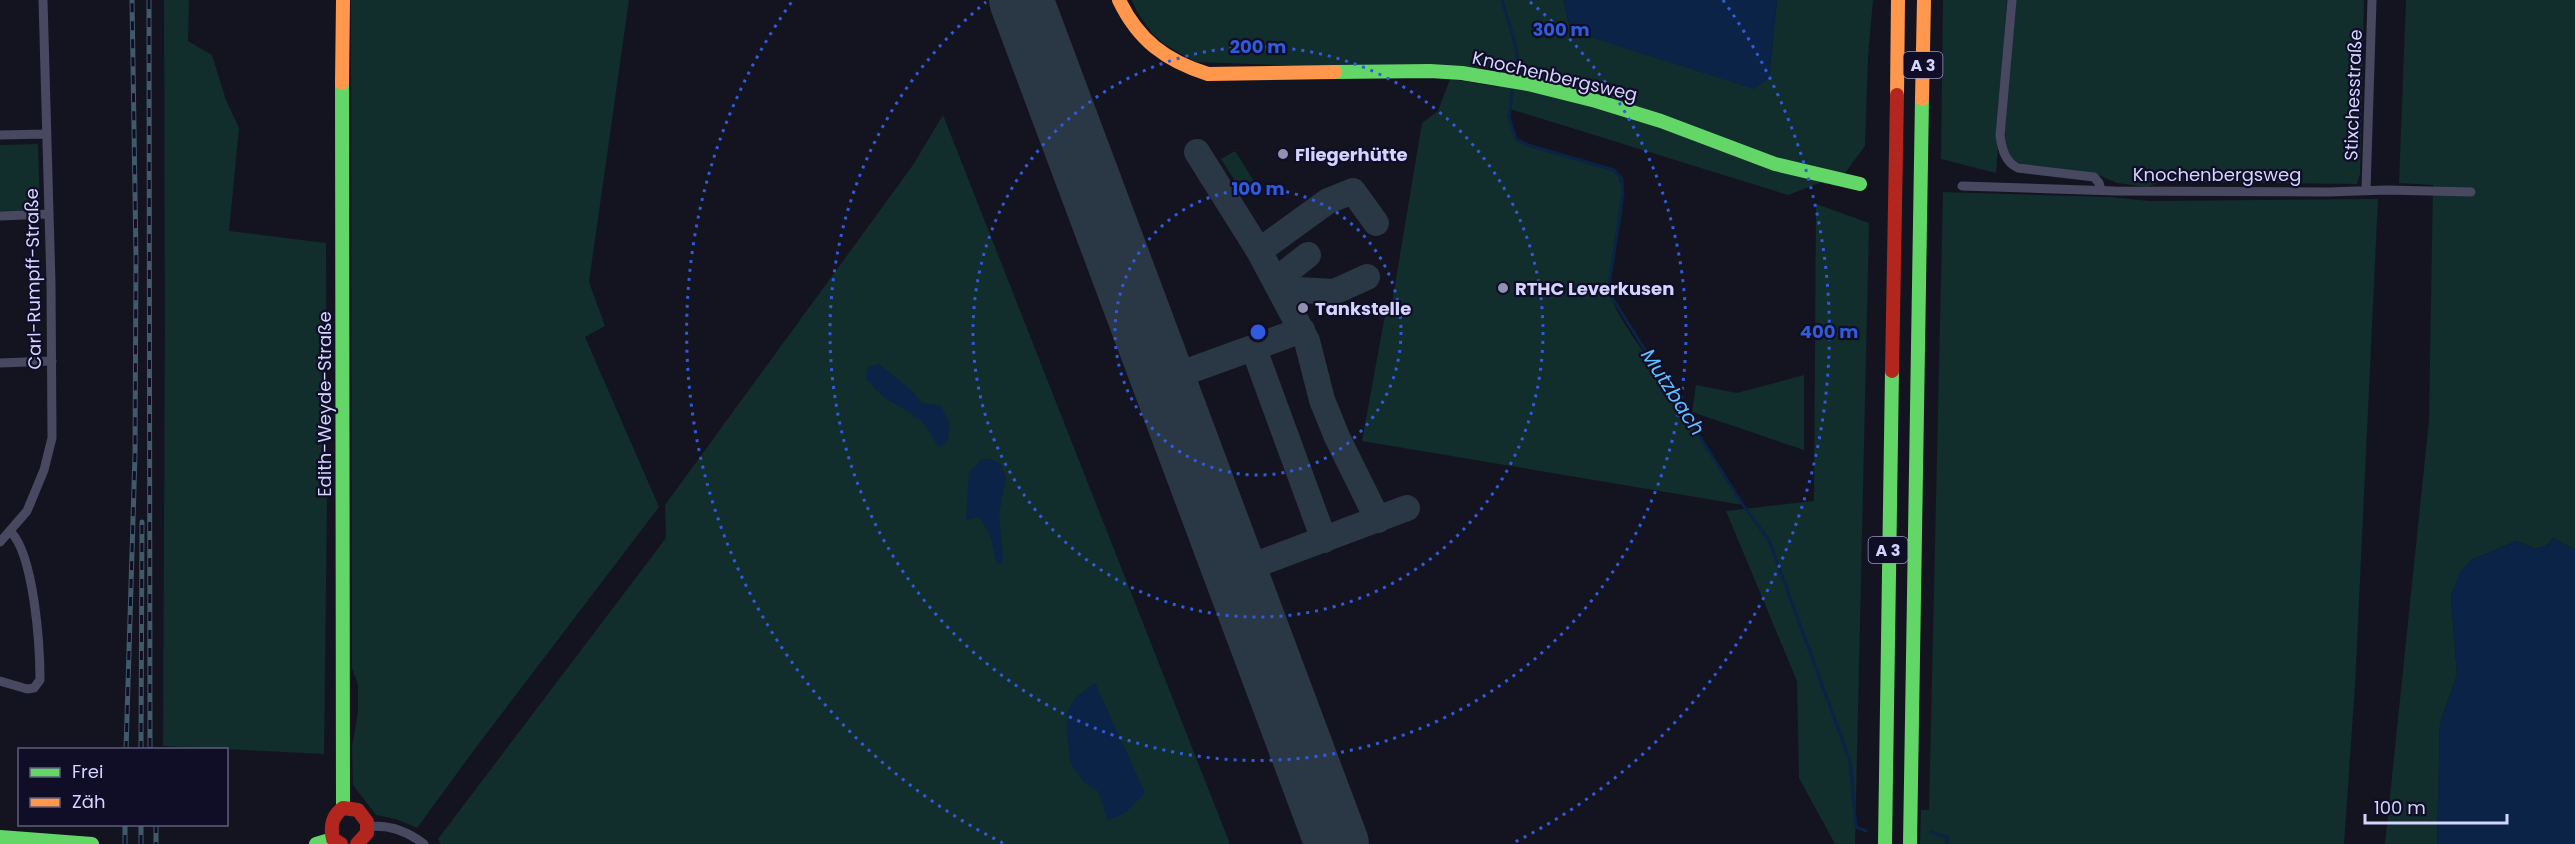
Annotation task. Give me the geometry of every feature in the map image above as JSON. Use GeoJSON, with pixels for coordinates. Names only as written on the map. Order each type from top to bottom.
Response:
{"type":"FeatureCollection","features":[{"type":"Feature","properties":{"kind":"main road","name":"Edith-Weyde-Straße"},"geometry":{"type":"LineString","coordinates":[[343,0],[341,194],[343,808]]}},
{"type":"Feature","properties":{"kind":"main road","name":"Knochenbergsweg"},"geometry":{"type":"LineString","coordinates":[[1119,0],[1135,27],[1163,58],[1184,68],[1208,74],[1430,71],[1456,72],[1504,79],[1607,104],[1806,173],[1860,184]]}},
{"type":"Feature","properties":{"kind":"main road","name":"A 3"},"geometry":{"type":"LineString","coordinates":[[1885,844],[1898,0]]}},
{"type":"Feature","properties":{"kind":"main road","name":"A 3"},"geometry":{"type":"LineString","coordinates":[[1910,844],[1924,0]]}},
{"type":"Feature","properties":{"kind":"main road"},"geometry":{"type":"LineString","coordinates":[[316,844],[337,842],[330,825],[333,816],[343,808],[358,810],[365,817],[368,826],[364,839],[357,844]]}},
{"type":"Feature","properties":{"kind":"main road"},"geometry":{"type":"LineString","coordinates":[[0,837],[92,844]]}},
{"type":"Feature","properties":{"kind":"street","name":"Carl-Rumpff-Straße"},"geometry":{"type":"LineString","coordinates":[[0,542],[27,511],[50,452],[52,438],[43,0]]}},
{"type":"Feature","properties":{"kind":"street"},"geometry":{"type":"LineString","coordinates":[[2012,0],[2001,136],[2003,152],[2012,165],[2018,168],[2094,177],[2101,190]]}},
{"type":"Feature","properties":{"kind":"street","name":"Stixchesstraße"},"geometry":{"type":"LineString","coordinates":[[2366,190],[2372,0]]}},
{"type":"Feature","properties":{"kind":"street"},"geometry":{"type":"LineString","coordinates":[[0,135],[47,134]]}},
{"type":"Feature","properties":{"kind":"street","name":"Knochenbergsweg"},"geometry":{"type":"LineString","coordinates":[[1962,186],[2101,190],[2471,192]]}},
{"type":"Feature","properties":{"kind":"street"},"geometry":{"type":"LineString","coordinates":[[0,216],[48,214]]}},
{"type":"Feature","properties":{"kind":"street"},"geometry":{"type":"LineString","coordinates":[[0,363],[52,362]]}},
{"type":"Feature","properties":{"kind":"street"},"geometry":{"type":"LineString","coordinates":[[0,681],[27,689],[34,688],[40,680],[34,604],[19,541],[11,532]]}},
{"type":"Feature","properties":{"kind":"street"},"geometry":{"type":"LineString","coordinates":[[368,826],[406,832],[424,844]]}},
{"type":"Feature","properties":{"kind":"green space"},"geometry":{"type":"Polygon","coordinates":[[[164,0],[189,0],[188,41],[212,55],[226,100],[239,128],[229,231],[326,243],[327,501],[324,754],[163,746],[164,0]]]}},
{"type":"Feature","properties":{"kind":"green space"},"geometry":{"type":"Polygon","coordinates":[[[351,0],[629,0],[589,282],[605,326],[585,337],[659,507],[417,828],[396,819],[376,815],[353,785],[352,747],[358,712],[358,685],[352,668],[351,0]]]}},
{"type":"Feature","properties":{"kind":"green space"},"geometry":{"type":"Polygon","coordinates":[[[1132,0],[1563,0],[1571,31],[1662,58],[1769,77],[1777,0],[1873,0],[1868,56],[1865,146],[1845,173],[1788,195],[1510,109],[1509,117],[1516,139],[1528,145],[1614,170],[1621,182],[1623,197],[1610,280],[1613,302],[1743,505],[1362,441],[1385,315],[1391,309],[1422,123],[1438,111],[1450,79],[1498,87],[1496,69],[1407,64],[1303,66],[1195,62],[1164,44],[1152,33],[1137,12],[1132,0]]]}},
{"type":"Feature","properties":{"kind":"green space"},"geometry":{"type":"Polygon","coordinates":[[[1943,0],[2007,0],[1996,173],[1941,159],[1943,0]]]}},
{"type":"Feature","properties":{"kind":"green space"},"geometry":{"type":"Polygon","coordinates":[[[2016,0],[2364,0],[2360,174],[2357,184],[2158,182],[2148,187],[2117,183],[2094,173],[2025,165],[2012,160],[2007,152],[2004,136],[2016,0]]]}},
{"type":"Feature","properties":{"kind":"green space"},"geometry":{"type":"Polygon","coordinates":[[[2406,0],[2575,0],[2575,550],[2553,538],[2546,546],[2534,549],[2517,541],[2471,560],[2451,595],[2457,674],[2440,724],[2437,844],[2385,844],[2429,420],[2433,185],[2399,183],[2406,0]]]}},
{"type":"Feature","properties":{"kind":"green space"},"geometry":{"type":"Polygon","coordinates":[[[943,115],[1230,844],[441,844],[438,839],[666,538],[665,505],[913,165],[943,115]]]}},
{"type":"Feature","properties":{"kind":"green space"},"geometry":{"type":"Polygon","coordinates":[[[38,144],[40,210],[0,211],[0,145],[38,144]]]}},
{"type":"Feature","properties":{"kind":"green space"},"geometry":{"type":"Polygon","coordinates":[[[1235,151],[1254,181],[1241,190],[1221,159],[1235,151]]]}},
{"type":"Feature","properties":{"kind":"green space"},"geometry":{"type":"Polygon","coordinates":[[[1943,192],[2111,197],[2149,201],[2378,199],[2355,685],[2344,844],[1920,844],[1921,810],[1929,810],[1943,192]]]}},
{"type":"Feature","properties":{"kind":"green space"},"geometry":{"type":"Polygon","coordinates":[[[1816,204],[1869,223],[1855,844],[1835,844],[1799,778],[1797,681],[1726,511],[1814,501],[1816,204]]]}},
{"type":"Feature","properties":{"kind":"green space"},"geometry":{"type":"Polygon","coordinates":[[[1804,375],[1804,450],[1692,412],[1696,385],[1737,393],[1804,375]]]}},
{"type":"Feature","properties":{"kind":"water"},"geometry":{"type":"Polygon","coordinates":[[[1563,0],[1777,0],[1769,78],[1754,89],[1571,31],[1563,0]]]}},
{"type":"Feature","properties":{"kind":"water"},"geometry":{"type":"Polygon","coordinates":[[[879,364],[912,391],[922,403],[941,406],[950,425],[947,442],[938,447],[923,423],[884,397],[866,379],[868,367],[879,364]]]}},
{"type":"Feature","properties":{"kind":"water"},"geometry":{"type":"Polygon","coordinates":[[[991,459],[1000,464],[1006,478],[999,514],[1003,558],[1002,563],[997,564],[990,534],[979,517],[966,520],[969,472],[981,460],[991,459]]]}},
{"type":"Feature","properties":{"kind":"water"},"geometry":{"type":"Polygon","coordinates":[[[2553,538],[2575,550],[2575,844],[2437,844],[2440,724],[2457,674],[2451,595],[2459,574],[2471,560],[2517,541],[2534,549],[2546,546],[2553,538]]]}},
{"type":"Feature","properties":{"kind":"water"},"geometry":{"type":"Polygon","coordinates":[[[1095,683],[1145,793],[1125,813],[1108,820],[1098,791],[1084,782],[1070,762],[1067,731],[1067,712],[1076,697],[1095,683]]]}},
{"type":"Feature","properties":{"kind":"waterway","name":"Mutzbach"},"geometry":{"type":"LineString","coordinates":[[1502,0],[1516,48],[1516,77]]}},
{"type":"Feature","properties":{"kind":"waterway","name":"Mutzbach"},"geometry":{"type":"LineString","coordinates":[[1513,86],[1509,117],[1516,139],[1528,145],[1614,170],[1622,179],[1623,194],[1610,279],[1611,296],[1743,505],[1769,540],[1850,761],[1856,827],[1866,831]]}},
{"type":"Feature","properties":{"kind":"waterway","name":"Mutzbach"},"geometry":{"type":"LineString","coordinates":[[1931,832],[1947,837],[1947,844]]}},
{"type":"Feature","properties":{"kind":"taxiway"},"geometry":{"type":"LineString","coordinates":[[1197,152],[1259,251]]}},
{"type":"Feature","properties":{"kind":"taxiway"},"geometry":{"type":"LineString","coordinates":[[1376,223],[1353,191],[1328,201],[1259,251],[1307,341],[1322,400],[1337,437],[1378,520]]}},
{"type":"Feature","properties":{"kind":"taxiway"},"geometry":{"type":"LineString","coordinates":[[1276,280],[1308,255]]}},
{"type":"Feature","properties":{"kind":"taxiway"},"geometry":{"type":"LineString","coordinates":[[1281,289],[1334,292],[1367,277]]}},
{"type":"Feature","properties":{"kind":"taxiway"},"geometry":{"type":"LineString","coordinates":[[1164,380],[1302,330]]}},
{"type":"Feature","properties":{"kind":"taxiway"},"geometry":{"type":"LineString","coordinates":[[1254,349],[1324,540]]}},
{"type":"Feature","properties":{"kind":"taxiway"},"geometry":{"type":"LineString","coordinates":[[1236,572],[1407,508]]}},
{"type":"Feature","properties":{"kind":"runway"},"geometry":{"type":"LineString","coordinates":[[1021,0],[1337,844]]}},
{"type":"Feature","properties":{"kind":"railway"},"geometry":{"type":"LineString","coordinates":[[126,748],[135,454],[136,258],[132,0]]}},
{"type":"Feature","properties":{"kind":"railway"},"geometry":{"type":"LineString","coordinates":[[149,0],[150,748]]}},
{"type":"Feature","properties":{"kind":"railway"},"geometry":{"type":"LineString","coordinates":[[141,748],[142,522]]}},
{"type":"Feature","properties":{"kind":"railway"},"geometry":{"type":"LineString","coordinates":[[125,826],[125,844]]}},
{"type":"Feature","properties":{"kind":"railway"},"geometry":{"type":"LineString","coordinates":[[141,826],[141,844]]}},
{"type":"Feature","properties":{"kind":"railway"},"geometry":{"type":"LineString","coordinates":[[156,826],[156,844]]}},
{"type":"Feature","properties":{"kind":"traffic: fast"},"geometry":{"type":"LineString","coordinates":[[1335,72],[1430,71],[1462,73],[1528,84],[1596,101],[1661,121],[1775,164],[1860,184]]}},
{"type":"Feature","properties":{"kind":"traffic: fast"},"geometry":{"type":"LineString","coordinates":[[342,83],[343,808]]}},
{"type":"Feature","properties":{"kind":"traffic: fast"},"geometry":{"type":"LineString","coordinates":[[1910,844],[1922,99]]}},
{"type":"Feature","properties":{"kind":"traffic: fast"},"geometry":{"type":"LineString","coordinates":[[1885,844],[1892,371]]}},
{"type":"Feature","properties":{"kind":"traffic: fast"},"geometry":{"type":"LineString","coordinates":[[0,837],[92,844]]}},
{"type":"Feature","properties":{"kind":"traffic: fast"},"geometry":{"type":"LineString","coordinates":[[316,844],[333,839]]}},
{"type":"Feature","properties":{"kind":"traffic: slow"},"geometry":{"type":"LineString","coordinates":[[342,83],[343,0]]}},
{"type":"Feature","properties":{"kind":"traffic: slow"},"geometry":{"type":"LineString","coordinates":[[1119,0],[1144,38],[1166,55],[1193,69],[1208,74],[1335,72]]}},
{"type":"Feature","properties":{"kind":"traffic: slow"},"geometry":{"type":"LineString","coordinates":[[1897,95],[1898,0]]}},
{"type":"Feature","properties":{"kind":"traffic: slow"},"geometry":{"type":"LineString","coordinates":[[1922,99],[1924,0]]}},
{"type":"Feature","properties":{"kind":"traffic: jam"},"geometry":{"type":"LineString","coordinates":[[1892,371],[1897,95]]}},
{"type":"Feature","properties":{"kind":"traffic: jam"},"geometry":{"type":"LineString","coordinates":[[341,844],[333,839],[332,826],[336,814],[343,808],[358,810],[367,822],[367,833],[357,844]]}},
{"type":"Feature","properties":{"kind":"place","name":"Fliegerhütte"},"geometry":{"type":"Point","coordinates":[1283,154]}},
{"type":"Feature","properties":{"kind":"place","name":"RTHC Leverkusen"},"geometry":{"type":"Point","coordinates":[1503,288]}},
{"type":"Feature","properties":{"kind":"place","name":"Tankstelle"},"geometry":{"type":"Point","coordinates":[1303,308]}}]}
